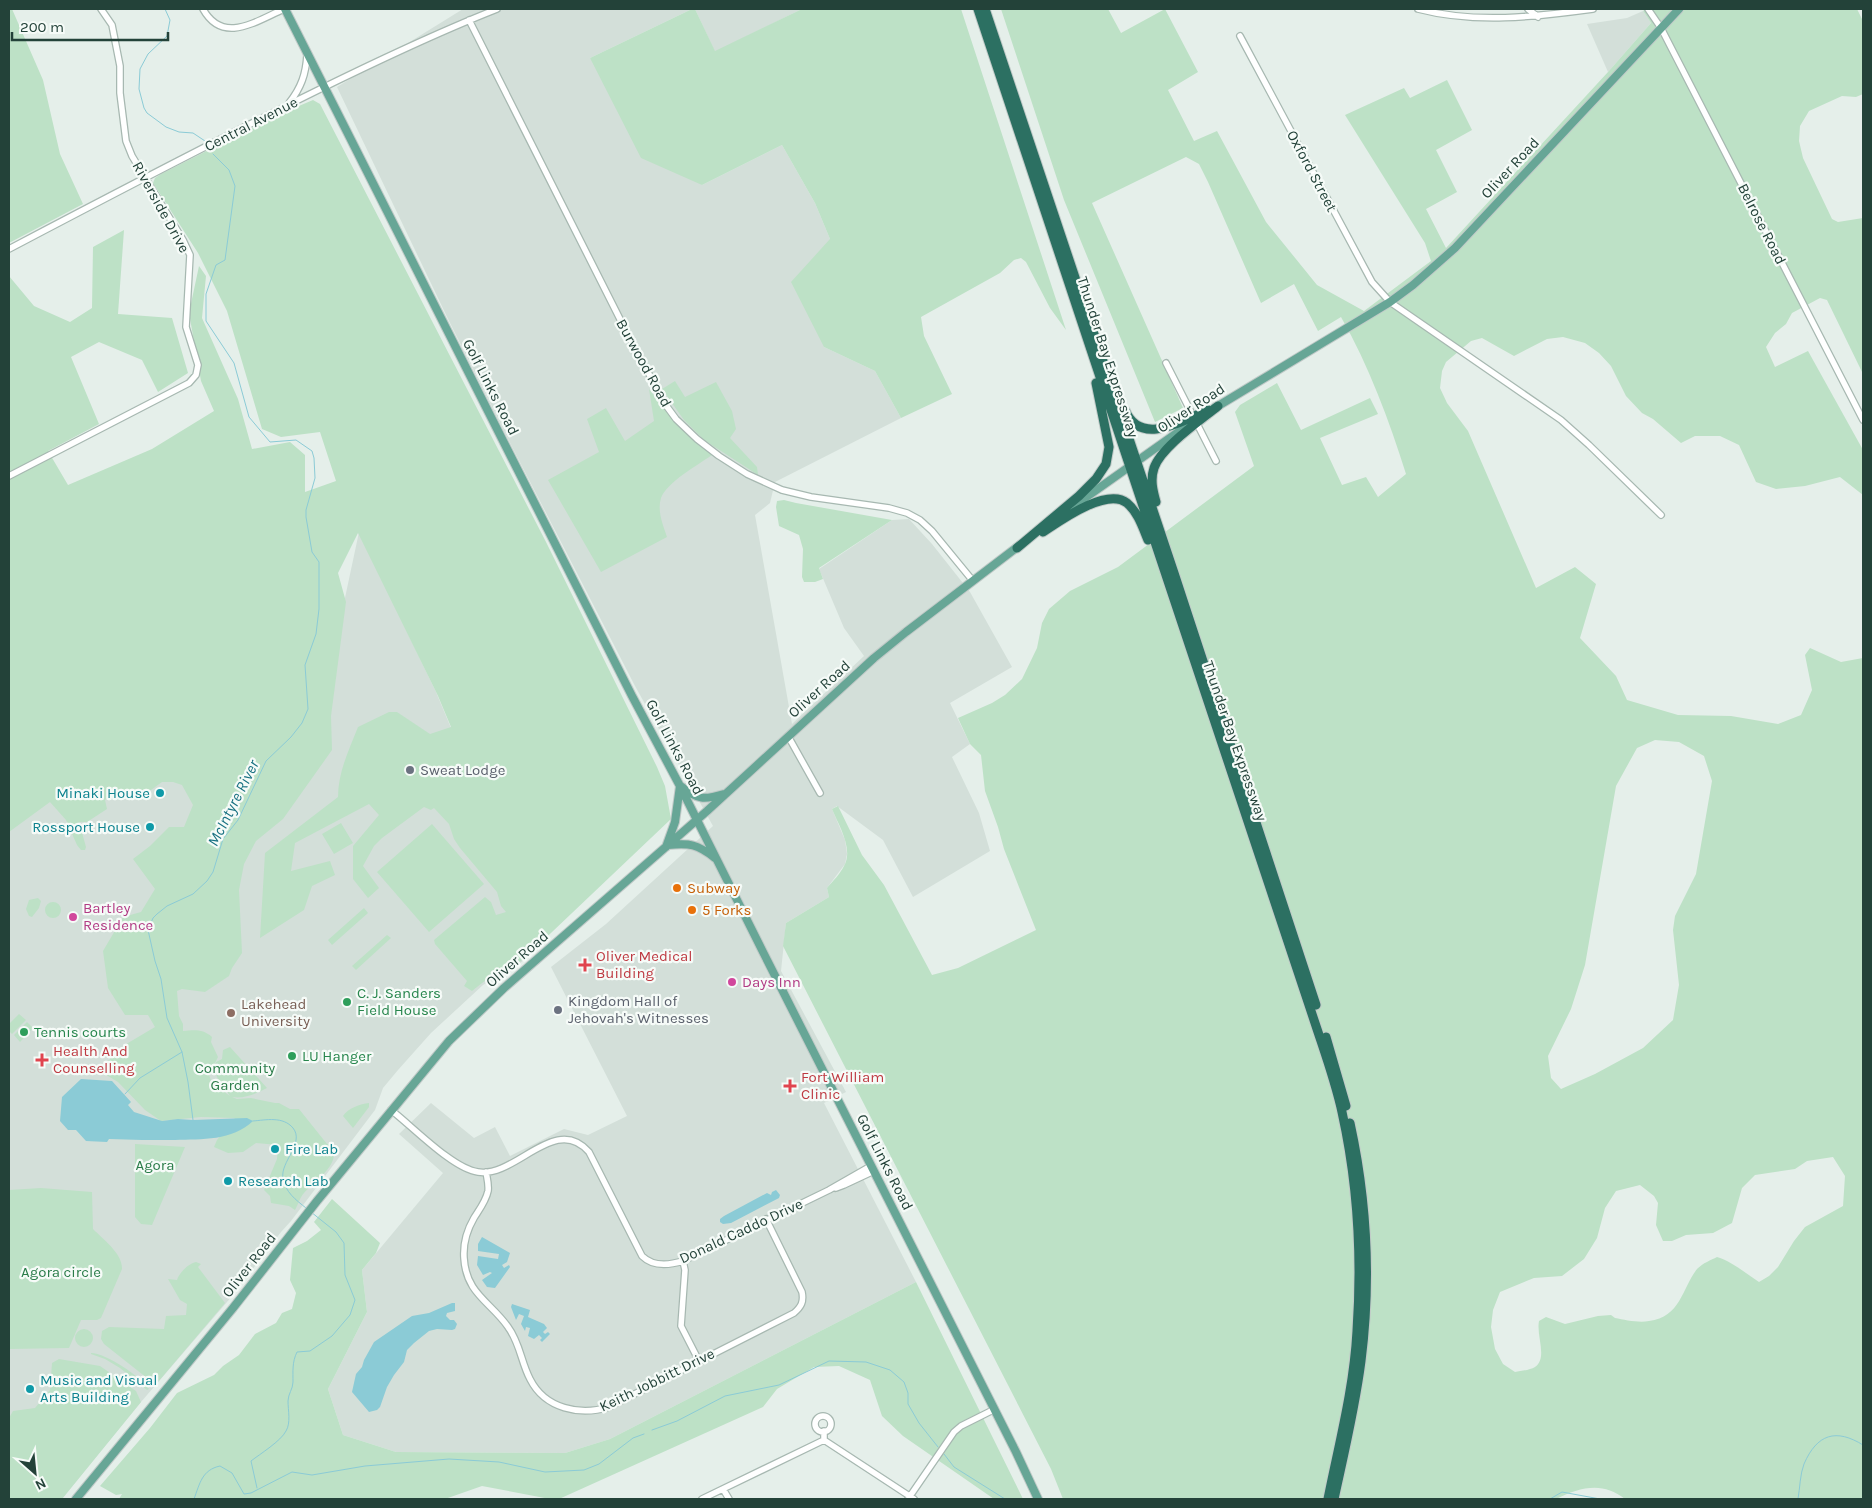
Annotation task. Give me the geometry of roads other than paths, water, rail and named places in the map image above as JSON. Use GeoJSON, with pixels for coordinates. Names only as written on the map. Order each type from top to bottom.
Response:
{"type":"FeatureCollection","features":[{"type":"Feature","properties":{"kind":"highway","name":"Thunder Bay Expressway"},"geometry":{"type":"LineString","coordinates":[[978,9],[1044,203],[1088,345],[1174,572],[1339,1077],[1355,1146],[1365,1223],[1366,1300],[1361,1361],[1334,1499]]}},
{"type":"Feature","properties":{"kind":"highway","name":"Thunder Bay Expressway"},"geometry":{"type":"LineString","coordinates":[[985,9],[1096,337],[1167,581],[1317,1029],[1342,1111],[1349,1148],[1358,1222],[1360,1257],[1357,1332],[1348,1398],[1328,1499]]}},
{"type":"Feature","properties":{"kind":"highway"},"geometry":{"type":"LineString","coordinates":[[1096,337],[1126,414],[1136,426],[1148,430],[1157,429],[1196,419]]}},
{"type":"Feature","properties":{"kind":"highway"},"geometry":{"type":"LineString","coordinates":[[1017,548],[1079,496],[1096,479],[1106,464],[1109,447],[1108,437],[1088,345]]}},
{"type":"Feature","properties":{"kind":"highway"},"geometry":{"type":"LineString","coordinates":[[1174,572],[1152,483],[1153,470],[1163,453],[1196,419],[1218,406]]}},
{"type":"Feature","properties":{"kind":"highway"},"geometry":{"type":"LineString","coordinates":[[1017,548],[1096,501],[1106,498],[1121,499],[1132,508],[1138,518],[1167,581]]}},
{"type":"Feature","properties":{"kind":"main road","name":"Golf Links Road"},"geometry":{"type":"LineString","coordinates":[[285,9],[995,1409],[1038,1499]]}},
{"type":"Feature","properties":{"kind":"main road","name":"Oliver Road"},"geometry":{"type":"LineString","coordinates":[[1218,406],[1390,302],[1413,285],[1455,248],[1679,9]]}},
{"type":"Feature","properties":{"kind":"main road","name":"Oliver Road"},"geometry":{"type":"LineString","coordinates":[[76,1499],[233,1308],[391,1110],[443,1047],[468,1022],[667,847],[874,658],[1017,548],[1196,419]]}},
{"type":"Feature","properties":{"kind":"main road"},"geometry":{"type":"LineString","coordinates":[[718,861],[696,845],[684,844],[667,847],[675,822],[680,786],[696,798],[707,798],[726,793]]}},
{"type":"Feature","properties":{"kind":"street","name":"Riverside Drive"},"geometry":{"type":"LineString","coordinates":[[9,476],[188,384],[196,376],[198,366],[186,327],[190,255],[132,156],[126,142],[120,93],[120,66],[112,25],[101,9]]}},
{"type":"Feature","properties":{"kind":"street"},"geometry":{"type":"LineString","coordinates":[[204,9],[213,23],[224,28],[237,28],[285,9]]}},
{"type":"Feature","properties":{"kind":"street","name":"Central Avenue"},"geometry":{"type":"LineString","coordinates":[[9,248],[324,87],[497,9]]}},
{"type":"Feature","properties":{"kind":"street"},"geometry":{"type":"LineString","coordinates":[[1418,9],[1470,17],[1522,18],[1592,9]]}},
{"type":"Feature","properties":{"kind":"street"},"geometry":{"type":"LineString","coordinates":[[1528,9],[1538,16]]}},
{"type":"Feature","properties":{"kind":"street"},"geometry":{"type":"LineString","coordinates":[[1648,9],[1661,28]]}},
{"type":"Feature","properties":{"kind":"street","name":"Burwood Road"},"geometry":{"type":"LineString","coordinates":[[469,20],[627,334],[665,404],[676,419],[719,456],[747,474],[775,488],[811,497],[889,508],[908,513],[920,520],[932,531],[973,581]]}},
{"type":"Feature","properties":{"kind":"street","name":"Belrose Road"},"geometry":{"type":"LineString","coordinates":[[1661,28],[1863,420]]}},
{"type":"Feature","properties":{"kind":"street","name":"Oxford Street"},"geometry":{"type":"LineString","coordinates":[[1240,36],[1372,282],[1390,302],[1561,420],[1661,515]]}},
{"type":"Feature","properties":{"kind":"street"},"geometry":{"type":"LineString","coordinates":[[287,106],[300,90],[306,70],[308,52]]}},
{"type":"Feature","properties":{"kind":"street"},"geometry":{"type":"LineString","coordinates":[[1166,363],[1196,419],[1216,462]]}},
{"type":"Feature","properties":{"kind":"street"},"geometry":{"type":"LineString","coordinates":[[788,736],[820,793]]}},
{"type":"Feature","properties":{"kind":"street"},"geometry":{"type":"LineString","coordinates":[[391,1110],[462,1167],[479,1173],[486,1172]]}},
{"type":"Feature","properties":{"kind":"street","name":"Donald Caddo Drive"},"geometry":{"type":"LineString","coordinates":[[486,1172],[499,1169],[555,1140],[569,1138],[576,1141],[589,1152],[642,1256],[651,1262],[672,1264],[683,1261],[766,1219],[844,1185],[872,1168]]}},
{"type":"Feature","properties":{"kind":"street","name":"Keith Jobbitt Drive"},"geometry":{"type":"LineString","coordinates":[[486,1172],[488,1190],[484,1202],[469,1228],[464,1245],[466,1271],[482,1300],[509,1328],[531,1382],[551,1401],[570,1409],[587,1412],[609,1406],[794,1314],[802,1304],[802,1292],[766,1219]]}},
{"type":"Feature","properties":{"kind":"street"},"geometry":{"type":"LineString","coordinates":[[683,1261],[685,1283],[681,1326],[699,1361]]}},
{"type":"Feature","properties":{"kind":"street"},"geometry":{"type":"LineString","coordinates":[[824,1440],[910,1498],[954,1432],[961,1426],[995,1409]]}},
{"type":"Feature","properties":{"kind":"street"},"geometry":{"type":"LineString","coordinates":[[824,1431],[824,1440]]}},
{"type":"Feature","properties":{"kind":"street"},"geometry":{"type":"LineString","coordinates":[[702,1499],[824,1440]]}},
{"type":"Feature","properties":{"kind":"street"},"geometry":{"type":"LineString","coordinates":[[723,1489],[729,1499]]}},
{"type":"Feature","properties":{"kind":"water"},"geometry":{"type":"Polygon","coordinates":[[[81,1079],[112,1081],[131,1102],[128,1105],[134,1112],[162,1121],[247,1118],[253,1121],[245,1128],[216,1138],[86,1141],[76,1130],[68,1130],[60,1121],[62,1097],[81,1079]]]}},
{"type":"Feature","properties":{"kind":"water"},"geometry":{"type":"Polygon","coordinates":[[[776,1190],[780,1195],[779,1198],[731,1223],[723,1224],[720,1222],[720,1219],[724,1216],[767,1193],[771,1195],[776,1190]]]}},
{"type":"Feature","properties":{"kind":"water"},"geometry":{"type":"Polygon","coordinates":[[[482,1237],[510,1253],[507,1262],[502,1265],[504,1268],[509,1265],[510,1267],[495,1288],[487,1287],[482,1280],[492,1273],[483,1275],[477,1265],[478,1256],[498,1259],[499,1254],[478,1251],[478,1244],[482,1237]]]}},
{"type":"Feature","properties":{"kind":"water"},"geometry":{"type":"Polygon","coordinates":[[[455,1303],[455,1311],[447,1313],[446,1316],[457,1324],[455,1329],[429,1331],[414,1343],[407,1350],[404,1362],[387,1387],[380,1407],[369,1412],[352,1392],[356,1374],[362,1367],[374,1342],[412,1316],[429,1313],[455,1303]]]}},
{"type":"Feature","properties":{"kind":"water"},"geometry":{"type":"Polygon","coordinates":[[[512,1304],[530,1310],[528,1317],[544,1324],[547,1328],[543,1332],[550,1334],[542,1342],[540,1340],[542,1338],[539,1335],[534,1339],[528,1336],[530,1328],[526,1327],[525,1331],[521,1324],[524,1316],[519,1314],[516,1320],[511,1307],[512,1304]]]}},
{"type":"Feature","properties":{"kind":"waterway","name":"McIntyre River"},"geometry":{"type":"LineString","coordinates":[[165,9],[170,20],[167,36],[148,54],[140,69],[139,89],[144,108],[147,113],[166,127],[179,132],[193,133],[205,141]]}},
{"type":"Feature","properties":{"kind":"waterway","name":"McIntyre River"},"geometry":{"type":"LineString","coordinates":[[125,1094],[140,1078],[182,1052],[167,1018],[161,979],[148,930],[153,918],[157,914],[167,906],[193,894],[207,881],[213,872],[223,839],[238,820],[266,761],[291,737],[302,723],[308,709],[305,665],[316,634],[319,609],[319,562],[312,552],[306,517],[306,510],[315,478],[312,451],[296,440],[270,442],[249,417],[234,363],[206,321],[206,294],[216,265],[225,260],[235,186],[229,170],[213,154]]}},
{"type":"Feature","properties":{"kind":"waterway","name":"McIntyre River"},"geometry":{"type":"LineString","coordinates":[[182,1052],[193,1120]]}},
{"type":"Feature","properties":{"kind":"waterway","name":"McIntyre River"},"geometry":{"type":"LineString","coordinates":[[253,1121],[279,1120],[293,1128],[296,1140],[285,1166],[283,1178],[289,1192],[306,1208]]}},
{"type":"Feature","properties":{"kind":"waterway","name":"McIntyre River"},"geometry":{"type":"LineString","coordinates":[[257,1488],[251,1461],[280,1439],[288,1428],[288,1398],[293,1385],[294,1363],[297,1352],[310,1351],[332,1336],[350,1315],[355,1300],[345,1275],[344,1243],[336,1232],[311,1212]]}},
{"type":"Feature","properties":{"kind":"waterway"},"geometry":{"type":"LineString","coordinates":[[652,1430],[677,1421],[725,1396],[779,1385],[829,1361],[866,1362],[890,1370],[904,1382],[908,1393],[908,1404],[919,1423],[938,1447]]}},
{"type":"Feature","properties":{"kind":"waterway"},"geometry":{"type":"LineString","coordinates":[[194,1499],[205,1474],[220,1466],[232,1473],[244,1494],[251,1493],[292,1472],[312,1475],[365,1466],[449,1459],[499,1462],[545,1472],[584,1470],[599,1464],[633,1438],[644,1434]]}},
{"type":"Feature","properties":{"kind":"waterway"},"geometry":{"type":"LineString","coordinates":[[1798,1499],[1804,1464],[1809,1454],[1821,1440],[1836,1436],[1844,1437],[1863,1445]]}},
{"type":"Feature","properties":{"kind":"waterway"},"geometry":{"type":"LineString","coordinates":[[944,1454],[954,1467],[1005,1499]]}},
{"type":"Feature","properties":{"kind":"waterway"},"geometry":{"type":"LineString","coordinates":[[1550,1499],[1562,1492],[1600,1499]]}},
{"type":"Feature","properties":{"kind":"place","name":"Sweat Lodge"},"geometry":{"type":"Point","coordinates":[410,770]}},
{"type":"Feature","properties":{"kind":"place","name":"Minaki House"},"geometry":{"type":"Point","coordinates":[160,793]}},
{"type":"Feature","properties":{"kind":"place","name":"Rossport House"},"geometry":{"type":"Point","coordinates":[150,827]}},
{"type":"Feature","properties":{"kind":"place","name":"Subway"},"geometry":{"type":"Point","coordinates":[677,888]}},
{"type":"Feature","properties":{"kind":"place","name":"5 Forks"},"geometry":{"type":"Point","coordinates":[692,910]}},
{"type":"Feature","properties":{"kind":"place","name":"Bartley Residence"},"geometry":{"type":"Point","coordinates":[73,917]}},
{"type":"Feature","properties":{"kind":"place","name":"Oliver Medical Building"},"geometry":{"type":"Point","coordinates":[585,965]}},
{"type":"Feature","properties":{"kind":"place","name":"Days Inn"},"geometry":{"type":"Point","coordinates":[732,982]}},
{"type":"Feature","properties":{"kind":"place","name":"C. J. Sanders Field House"},"geometry":{"type":"Point","coordinates":[347,1002]}},
{"type":"Feature","properties":{"kind":"place","name":"Kingdom Hall of Jehovah's Witnesses"},"geometry":{"type":"Point","coordinates":[558,1010]}},
{"type":"Feature","properties":{"kind":"place","name":"Lakehead University"},"geometry":{"type":"Point","coordinates":[231,1013]}},
{"type":"Feature","properties":{"kind":"place","name":"Tennis courts"},"geometry":{"type":"Point","coordinates":[24,1032]}},
{"type":"Feature","properties":{"kind":"place","name":"LU Hanger"},"geometry":{"type":"Point","coordinates":[292,1056]}},
{"type":"Feature","properties":{"kind":"place","name":"Health And Counselling"},"geometry":{"type":"Point","coordinates":[42,1060]}},
{"type":"Feature","properties":{"kind":"place","name":"Fort William Clinic"},"geometry":{"type":"Point","coordinates":[790,1086]}},
{"type":"Feature","properties":{"kind":"place","name":"Fire Lab"},"geometry":{"type":"Point","coordinates":[275,1149]}},
{"type":"Feature","properties":{"kind":"place","name":"Research Lab"},"geometry":{"type":"Point","coordinates":[228,1181]}},
{"type":"Feature","properties":{"kind":"place","name":"Music and Visual Arts Building"},"geometry":{"type":"Point","coordinates":[30,1389]}},
{"type":"Feature","properties":{"kind":"park label","name":"Community Garden"},"geometry":{"type":"Point","coordinates":[235,1076]}},
{"type":"Feature","properties":{"kind":"park label","name":"Agora"},"geometry":{"type":"Point","coordinates":[155,1165]}},
{"type":"Feature","properties":{"kind":"park label","name":"Agora circle"},"geometry":{"type":"Point","coordinates":[61,1272]}}]}
